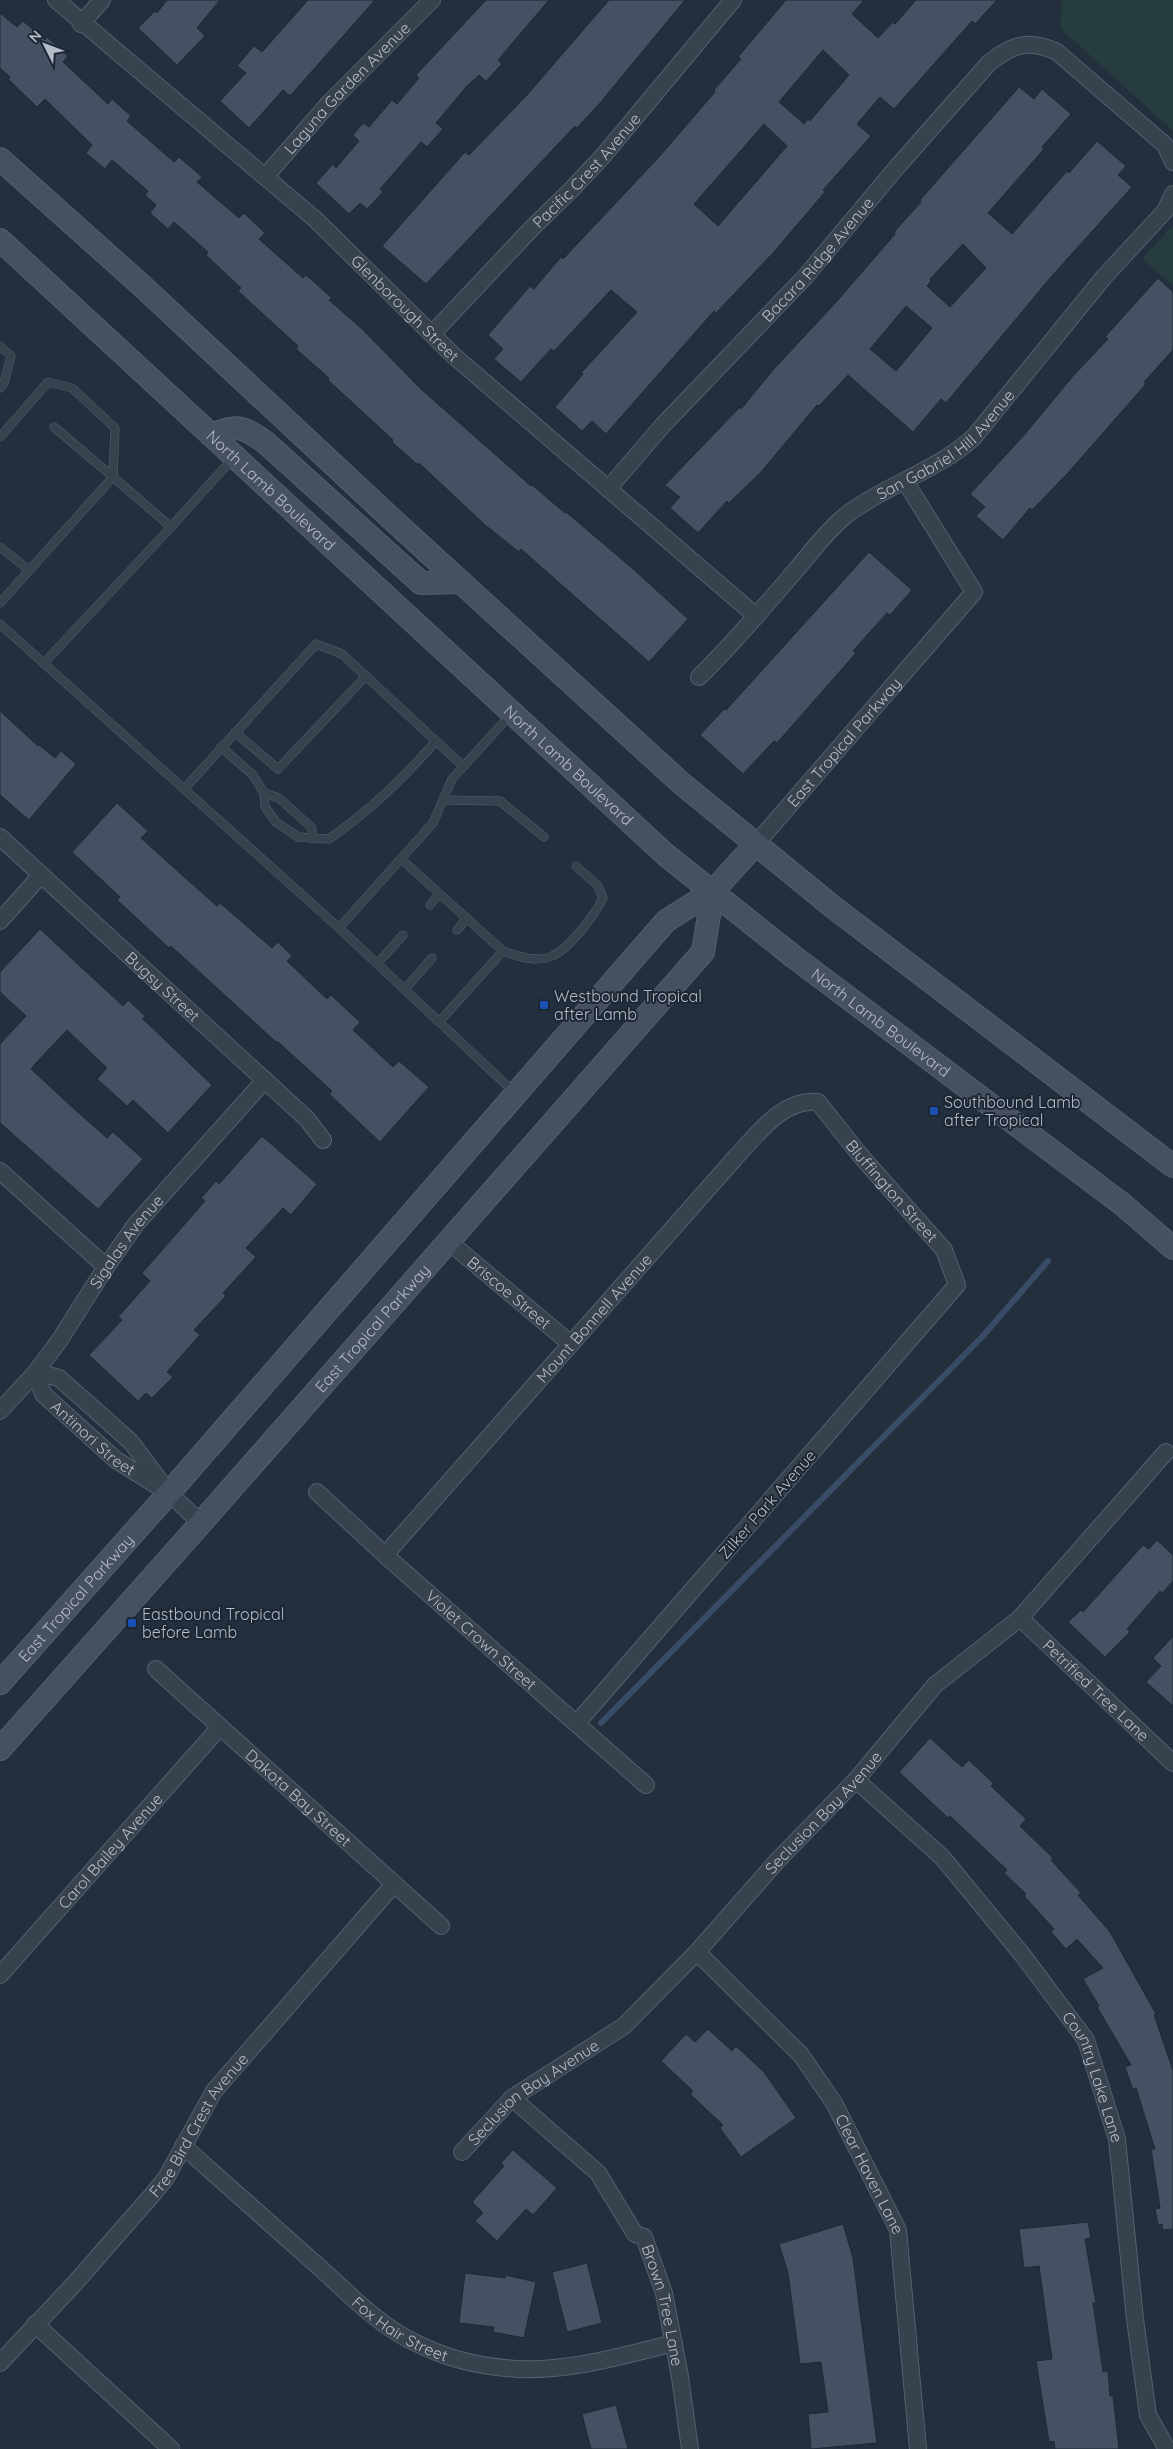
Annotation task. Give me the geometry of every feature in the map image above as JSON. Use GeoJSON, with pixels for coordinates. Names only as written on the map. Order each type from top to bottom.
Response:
{"type":"FeatureCollection","features":[{"type":"Feature","properties":{"kind":"main road"},"geometry":{"type":"LineString","coordinates":[[0,158],[140,284],[681,783],[833,907],[1173,1166]]}},
{"type":"Feature","properties":{"kind":"main road","name":"North Lamb Boulevard"},"geometry":{"type":"LineString","coordinates":[[0,240],[511,714],[666,855],[794,957],[1122,1204],[1173,1248]]}},
{"type":"Feature","properties":{"kind":"main road"},"geometry":{"type":"LineString","coordinates":[[210,435],[234,427],[248,431],[265,442],[421,583],[462,582]]}},
{"type":"Feature","properties":{"kind":"main road","name":"East Tropical Parkway"},"geometry":{"type":"LineString","coordinates":[[0,1683],[169,1493],[666,921],[713,892],[755,845]]}},
{"type":"Feature","properties":{"kind":"main road","name":"East Tropical Parkway"},"geometry":{"type":"LineString","coordinates":[[0,1749],[703,952],[713,892]]}},
{"type":"Feature","properties":{"kind":"street","name":"Glenborough Street"},"geometry":{"type":"LineString","coordinates":[[56,0],[81,24],[316,220],[454,356],[756,616]]}},
{"type":"Feature","properties":{"kind":"street"},"geometry":{"type":"LineString","coordinates":[[81,24],[102,0]]}},
{"type":"Feature","properties":{"kind":"street","name":"Laguna Garden Avenue"},"geometry":{"type":"LineString","coordinates":[[265,177],[330,102],[432,0]]}},
{"type":"Feature","properties":{"kind":"street","name":"Pacific Crest Avenue"},"geometry":{"type":"LineString","coordinates":[[432,334],[533,226],[603,156],[733,0]]}},
{"type":"Feature","properties":{"kind":"street","name":"Bacara Ridge Avenue"},"geometry":{"type":"LineString","coordinates":[[608,489],[677,411],[799,284],[897,167],[1001,53],[1015,46],[1035,44],[1057,52],[1165,145],[1173,162]]}},
{"type":"Feature","properties":{"kind":"street","name":"San Gabriel Hill Avenue"},"geometry":{"type":"LineString","coordinates":[[699,677],[756,616],[824,536],[844,517],[865,502],[957,452],[974,436],[1104,278],[1165,211],[1173,194]]}},
{"type":"Feature","properties":{"kind":"street","name":"East Tropical Parkway"},"geometry":{"type":"LineString","coordinates":[[755,845],[974,592],[905,481]]}},
{"type":"Feature","properties":{"kind":"street","name":"Bugsy Street"},"geometry":{"type":"LineString","coordinates":[[0,838],[307,1118],[322,1140]]}},
{"type":"Feature","properties":{"kind":"street"},"geometry":{"type":"LineString","coordinates":[[0,921],[41,875]]}},
{"type":"Feature","properties":{"kind":"street","name":"Sigalas Avenue"},"geometry":{"type":"LineString","coordinates":[[0,1411],[36,1372],[59,1341],[136,1224],[265,1080]]}},
{"type":"Feature","properties":{"kind":"street","name":"Mount Bonnell Avenue"},"geometry":{"type":"LineString","coordinates":[[385,1555],[734,1158],[790,1105],[806,1100],[818,1102]]}},
{"type":"Feature","properties":{"kind":"street","name":"Bluffington Street"},"geometry":{"type":"LineString","coordinates":[[818,1102],[860,1155],[944,1250],[957,1284]]}},
{"type":"Feature","properties":{"kind":"street"},"geometry":{"type":"LineString","coordinates":[[0,1171],[106,1267]]}},
{"type":"Feature","properties":{"kind":"street","name":"Briscoe Street"},"geometry":{"type":"LineString","coordinates":[[448,1241],[571,1344]]}},
{"type":"Feature","properties":{"kind":"street","name":"Zilker Park Avenue"},"geometry":{"type":"LineString","coordinates":[[577,1723],[957,1284]]}},
{"type":"Feature","properties":{"kind":"street","name":"Antinori Street"},"geometry":{"type":"LineString","coordinates":[[36,1372],[43,1394],[116,1460],[169,1493]]}},
{"type":"Feature","properties":{"kind":"street","name":"Antinori Street"},"geometry":{"type":"LineString","coordinates":[[36,1372],[59,1378],[131,1442],[169,1493],[201,1523]]}},
{"type":"Feature","properties":{"kind":"street","name":"Seclusion Bay Avenue"},"geometry":{"type":"LineString","coordinates":[[462,2152],[512,2098],[624,2026],[697,1952],[777,1861],[856,1780],[936,1685],[1020,1618],[1166,1452]]}},
{"type":"Feature","properties":{"kind":"street","name":"Violet Crown Street"},"geometry":{"type":"LineString","coordinates":[[318,1492],[385,1555],[646,1785]]}},
{"type":"Feature","properties":{"kind":"street","name":"Petrified Tree Lane"},"geometry":{"type":"LineString","coordinates":[[1020,1618],[1173,1763]]}},
{"type":"Feature","properties":{"kind":"street","name":"Dakota Bay Street"},"geometry":{"type":"LineString","coordinates":[[156,1669],[441,1926]]}},
{"type":"Feature","properties":{"kind":"street","name":"Carol Bailey Avenue"},"geometry":{"type":"LineString","coordinates":[[0,1975],[220,1727]]}},
{"type":"Feature","properties":{"kind":"street","name":"Country Lake Lane"},"geometry":{"type":"LineString","coordinates":[[856,1780],[942,1857],[1021,1953],[1086,2040],[1117,2139],[1135,2318],[1148,2415],[1167,2449]]}},
{"type":"Feature","properties":{"kind":"street","name":"Free Bird Crest Avenue"},"geometry":{"type":"LineString","coordinates":[[0,2363],[166,2178],[214,2091],[394,1884]]}},
{"type":"Feature","properties":{"kind":"street","name":"Clear Haven Lane"},"geometry":{"type":"LineString","coordinates":[[697,1952],[801,2055],[834,2103],[898,2230],[918,2449]]}},
{"type":"Feature","properties":{"kind":"street","name":"Brown Tree Lane"},"geometry":{"type":"LineString","coordinates":[[512,2098],[598,2173],[635,2234],[644,2237],[664,2294],[674,2343],[690,2449]]}},
{"type":"Feature","properties":{"kind":"street","name":"Fox Hair Street"},"geometry":{"type":"LineString","coordinates":[[183,2146],[384,2324],[415,2343],[451,2357],[484,2365],[518,2369],[555,2368],[596,2362],[674,2343]]}},
{"type":"Feature","properties":{"kind":"street"},"geometry":{"type":"LineString","coordinates":[[35,2324],[171,2449]]}},
{"type":"Feature","properties":{"kind":"lane"},"geometry":{"type":"LineString","coordinates":[[0,346],[11,356],[4,383],[0,388]]}},
{"type":"Feature","properties":{"kind":"lane"},"geometry":{"type":"LineString","coordinates":[[0,437],[48,382],[72,388],[115,428],[112,476],[0,602]]}},
{"type":"Feature","properties":{"kind":"lane"},"geometry":{"type":"LineString","coordinates":[[54,427],[171,527]]}},
{"type":"Feature","properties":{"kind":"lane"},"geometry":{"type":"LineString","coordinates":[[45,662],[234,457]]}},
{"type":"Feature","properties":{"kind":"lane"},"geometry":{"type":"LineString","coordinates":[[0,547],[29,570]]}},
{"type":"Feature","properties":{"kind":"lane"},"geometry":{"type":"LineString","coordinates":[[0,624],[45,662],[339,928],[515,1093]]}},
{"type":"Feature","properties":{"kind":"lane"},"geometry":{"type":"LineString","coordinates":[[185,788],[220,747],[316,644],[342,654],[463,766]]}},
{"type":"Feature","properties":{"kind":"lane"},"geometry":{"type":"LineString","coordinates":[[235,732],[278,769],[366,676]]}},
{"type":"Feature","properties":{"kind":"lane"},"geometry":{"type":"LineString","coordinates":[[339,928],[433,823],[452,779],[511,714]]}},
{"type":"Feature","properties":{"kind":"lane"},"geometry":{"type":"LineString","coordinates":[[220,747],[253,775],[264,793],[265,807],[276,822],[298,837],[329,839],[346,828],[415,765],[435,742]]}},
{"type":"Feature","properties":{"kind":"lane"},"geometry":{"type":"LineString","coordinates":[[264,793],[279,798],[312,828],[312,839]]}},
{"type":"Feature","properties":{"kind":"lane"},"geometry":{"type":"LineString","coordinates":[[443,800],[500,801],[544,837]]}},
{"type":"Feature","properties":{"kind":"lane"},"geometry":{"type":"LineString","coordinates":[[401,859],[503,950],[524,959],[551,957],[567,944],[596,912],[603,898],[598,886],[576,866]]}},
{"type":"Feature","properties":{"kind":"lane"},"geometry":{"type":"LineString","coordinates":[[430,905],[440,894]]}},
{"type":"Feature","properties":{"kind":"lane"},"geometry":{"type":"LineString","coordinates":[[457,930],[467,918]]}},
{"type":"Feature","properties":{"kind":"lane"},"geometry":{"type":"LineString","coordinates":[[377,964],[404,935]]}},
{"type":"Feature","properties":{"kind":"lane"},"geometry":{"type":"LineString","coordinates":[[439,1022],[503,950]]}},
{"type":"Feature","properties":{"kind":"lane"},"geometry":{"type":"LineString","coordinates":[[405,989],[432,958]]}},
{"type":"Feature","properties":{"kind":"green space"},"geometry":{"type":"Polygon","coordinates":[[[1062,0],[1173,0],[1173,131],[1060,28],[1062,0]]]}},
{"type":"Feature","properties":{"kind":"green space"},"geometry":{"type":"Polygon","coordinates":[[[1173,225],[1173,285],[1142,259],[1173,225]]]}},
{"type":"Feature","properties":{"kind":"building"},"geometry":{"type":"Polygon","coordinates":[[[167,0],[220,0],[197,28],[205,36],[177,65],[138,28],[155,11],[157,13],[167,0]]]}},
{"type":"Feature","properties":{"kind":"building"},"geometry":{"type":"Polygon","coordinates":[[[308,0],[375,0],[290,96],[283,90],[249,128],[220,101],[246,73],[237,66],[254,46],[262,52],[308,0]]]}},
{"type":"Feature","properties":{"kind":"building"},"geometry":{"type":"Polygon","coordinates":[[[486,0],[549,0],[498,60],[502,64],[486,81],[479,75],[466,87],[436,123],[443,129],[427,147],[421,142],[380,189],[383,192],[367,209],[360,203],[349,214],[316,183],[333,164],[336,168],[359,141],[353,135],[363,123],[369,127],[392,100],[397,104],[419,78],[416,75],[486,0]]]}},
{"type":"Feature","properties":{"kind":"building"},"geometry":{"type":"Polygon","coordinates":[[[609,0],[685,0],[600,103],[577,128],[575,126],[426,284],[382,246],[465,152],[469,155],[527,95],[609,0]]]}},
{"type":"Feature","properties":{"kind":"building"},"geometry":{"type":"Polygon","coordinates":[[[786,0],[864,0],[852,14],[878,38],[893,22],[895,24],[916,0],[997,0],[975,24],[972,21],[894,109],[880,97],[857,124],[871,136],[823,190],[825,192],[773,253],[716,313],[714,311],[606,434],[592,421],[582,431],[555,407],[583,374],[581,373],[637,312],[611,290],[554,351],[551,349],[521,382],[494,359],[503,349],[488,335],[530,286],[534,289],[561,257],[563,259],[659,157],[715,92],[714,90],[741,59],[738,57],[786,0]],[[823,50],[779,102],[804,124],[808,119],[810,121],[849,75],[823,50]],[[764,124],[694,204],[718,226],[787,146],[764,124]]]}},
{"type":"Feature","properties":{"kind":"building"},"geometry":{"type":"Polygon","coordinates":[[[0,13],[17,27],[23,21],[45,40],[47,37],[68,56],[63,62],[108,104],[112,99],[131,116],[127,121],[174,162],[179,157],[202,177],[197,182],[239,218],[244,213],[265,233],[259,239],[303,278],[306,275],[332,298],[329,300],[361,328],[422,390],[531,486],[566,512],[632,568],[688,619],[649,662],[521,549],[519,552],[484,524],[419,463],[418,465],[392,442],[393,440],[328,380],[329,378],[296,349],[298,346],[238,291],[241,288],[206,255],[208,252],[174,222],[168,229],[150,213],[156,205],[145,195],[148,191],[112,160],[105,169],[86,153],[92,145],[45,99],[37,107],[8,79],[10,77],[0,68],[0,13]]]}},
{"type":"Feature","properties":{"kind":"building"},"geometry":{"type":"Polygon","coordinates":[[[1019,87],[1034,99],[1042,89],[1071,114],[1042,147],[1044,149],[988,213],[1012,234],[1067,171],[1069,173],[1097,141],[1126,166],[1118,175],[1132,187],[1051,277],[946,403],[941,399],[913,432],[848,375],[819,406],[817,405],[761,472],[729,503],[727,501],[698,533],[670,508],[680,497],[665,485],[740,407],[741,409],[773,370],[838,300],[895,234],[894,232],[921,202],[920,200],[1019,87]],[[963,244],[930,279],[931,281],[927,286],[950,307],[986,268],[963,244]],[[906,306],[870,349],[896,371],[932,328],[906,306]]]}},
{"type":"Feature","properties":{"kind":"building"},"geometry":{"type":"Polygon","coordinates":[[[1158,278],[1173,292],[1173,350],[1144,382],[1146,384],[1067,474],[1032,510],[1030,508],[1003,540],[976,516],[985,507],[970,494],[1025,434],[1073,376],[1108,339],[1105,337],[1158,278]]]}},
{"type":"Feature","properties":{"kind":"building"},"geometry":{"type":"Polygon","coordinates":[[[869,552],[912,590],[890,615],[887,613],[853,651],[856,653],[777,743],[774,741],[743,774],[700,735],[724,709],[726,710],[869,552]]]}},
{"type":"Feature","properties":{"kind":"building"},"geometry":{"type":"Polygon","coordinates":[[[0,711],[38,746],[55,758],[61,751],[76,764],[29,820],[0,795],[0,711]]]}},
{"type":"Feature","properties":{"kind":"building"},"geometry":{"type":"Polygon","coordinates":[[[117,803],[148,831],[141,838],[217,906],[220,903],[272,948],[278,942],[292,956],[287,961],[327,999],[331,995],[360,1022],[353,1030],[393,1067],[399,1061],[429,1087],[380,1142],[329,1094],[332,1091],[171,946],[169,948],[117,900],[120,897],[72,852],[117,803]]]}},
{"type":"Feature","properties":{"kind":"building"},"geometry":{"type":"Polygon","coordinates":[[[40,929],[123,1006],[128,1000],[145,1016],[143,1019],[212,1085],[168,1133],[133,1100],[127,1106],[97,1079],[107,1068],[67,1030],[36,1063],[31,1069],[72,1107],[107,1138],[113,1132],[143,1159],[98,1209],[0,1123],[0,1044],[26,1016],[0,992],[0,972],[40,929]]]}},
{"type":"Feature","properties":{"kind":"building"},"geometry":{"type":"Polygon","coordinates":[[[262,1136],[317,1184],[291,1215],[283,1208],[246,1248],[256,1257],[223,1293],[226,1296],[194,1330],[200,1335],[167,1372],[173,1377],[152,1398],[146,1393],[138,1401],[89,1355],[122,1320],[118,1317],[150,1281],[142,1273],[205,1201],[201,1198],[216,1181],[219,1184],[262,1136]]]}},
{"type":"Feature","properties":{"kind":"building"},"geometry":{"type":"Polygon","coordinates":[[[1157,1540],[1173,1555],[1173,1581],[1162,1593],[1160,1591],[1127,1629],[1130,1632],[1105,1657],[1068,1622],[1081,1610],[1083,1612],[1143,1545],[1149,1549],[1157,1540]]]}},
{"type":"Feature","properties":{"kind":"building"},"geometry":{"type":"Polygon","coordinates":[[[1173,1636],[1173,1706],[1146,1682],[1161,1666],[1153,1658],[1173,1636]]]}},
{"type":"Feature","properties":{"kind":"building"},"geometry":{"type":"Polygon","coordinates":[[[930,1738],[962,1767],[969,1760],[994,1784],[991,1786],[1026,1819],[1020,1826],[1053,1858],[1051,1860],[1081,1893],[1078,1895],[1110,1932],[1156,2014],[1154,2015],[1173,2070],[1173,2229],[1163,2230],[1162,2224],[1158,2225],[1155,2209],[1160,2208],[1151,2149],[1155,2149],[1136,2088],[1133,2090],[1125,2067],[1131,2065],[1083,1979],[1103,1968],[1077,1939],[1066,1949],[1051,1932],[1054,1929],[1024,1896],[1026,1894],[1004,1873],[1007,1870],[950,1816],[948,1818],[899,1772],[930,1738]]]}},
{"type":"Feature","properties":{"kind":"building"},"geometry":{"type":"Polygon","coordinates":[[[708,2029],[732,2051],[736,2046],[764,2072],[796,2118],[741,2157],[720,2128],[723,2125],[690,2094],[693,2091],[661,2061],[686,2034],[695,2042],[708,2029]]]}},
{"type":"Feature","properties":{"kind":"building"},"geometry":{"type":"Polygon","coordinates":[[[513,2150],[557,2188],[533,2215],[526,2209],[497,2241],[475,2221],[483,2213],[472,2202],[504,2166],[501,2163],[513,2150]]]}},
{"type":"Feature","properties":{"kind":"building"},"geometry":{"type":"Polygon","coordinates":[[[1088,2222],[1091,2238],[1085,2239],[1096,2303],[1093,2303],[1103,2372],[1108,2371],[1110,2396],[1113,2396],[1119,2449],[1055,2449],[1054,2441],[1049,2442],[1036,2361],[1052,2359],[1039,2266],[1024,2268],[1019,2229],[1088,2222]]]}},
{"type":"Feature","properties":{"kind":"building"},"geometry":{"type":"Polygon","coordinates":[[[843,2224],[853,2258],[877,2443],[811,2449],[808,2414],[828,2412],[821,2362],[800,2364],[788,2273],[779,2244],[843,2224]]]}},
{"type":"Feature","properties":{"kind":"building"},"geometry":{"type":"Polygon","coordinates":[[[587,2263],[602,2323],[567,2332],[552,2272],[587,2263]]]}},
{"type":"Feature","properties":{"kind":"building"},"geometry":{"type":"Polygon","coordinates":[[[465,2273],[505,2278],[505,2275],[536,2282],[524,2338],[493,2332],[494,2327],[459,2323],[465,2273]]]}},
{"type":"Feature","properties":{"kind":"building"},"geometry":{"type":"Polygon","coordinates":[[[616,2405],[628,2449],[591,2449],[582,2414],[616,2405]]]}},
{"type":"Feature","properties":{"kind":"waterway"},"geometry":{"type":"LineString","coordinates":[[601,1723],[982,1337],[1048,1261]]}},
{"type":"Feature","properties":{"kind":"place","name":"Westbound Tropical after Lamb"},"geometry":{"type":"Point","coordinates":[544,1005]}},
{"type":"Feature","properties":{"kind":"place","name":"Southbound Lamb after Tropical"},"geometry":{"type":"Point","coordinates":[934,1111]}},
{"type":"Feature","properties":{"kind":"place","name":"Eastbound Tropical before Lamb"},"geometry":{"type":"Point","coordinates":[132,1623]}}]}
